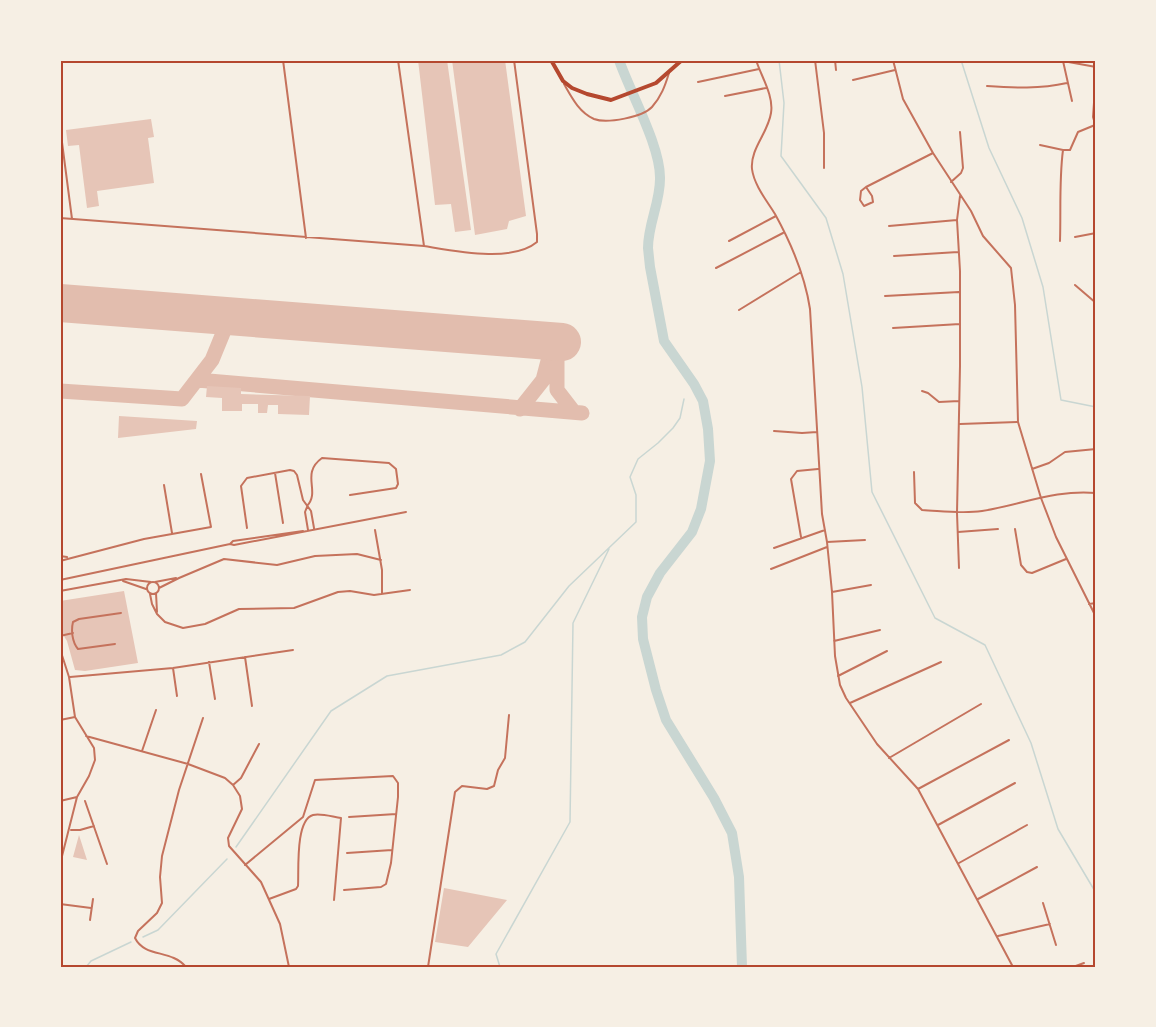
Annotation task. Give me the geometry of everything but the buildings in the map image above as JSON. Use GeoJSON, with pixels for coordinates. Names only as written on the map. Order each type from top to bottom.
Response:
{"type":"FeatureCollection","features":[{"type":"Feature","properties":{"kind":"main road"},"geometry":{"type":"LineString","coordinates":[[551,60],[563,81],[580,92],[610,100],[656,83],[682,60]]}},
{"type":"Feature","properties":{"kind":"street"},"geometry":{"type":"LineString","coordinates":[[283,60],[306,238]]}},
{"type":"Feature","properties":{"kind":"street"},"geometry":{"type":"LineString","coordinates":[[398,60],[424,246]]}},
{"type":"Feature","properties":{"kind":"street"},"geometry":{"type":"LineString","coordinates":[[60,218],[424,246],[475,253],[528,250],[537,242],[514,60]]}},
{"type":"Feature","properties":{"kind":"street"},"geometry":{"type":"LineString","coordinates":[[756,60],[771,102],[772,112],[756,149],[752,169],[801,272],[810,309],[818,470],[832,592],[838,676],[850,703],[889,758],[918,789],[1013,967]]}},
{"type":"Feature","properties":{"kind":"street"},"geometry":{"type":"LineString","coordinates":[[815,60],[824,133],[824,168]]}},
{"type":"Feature","properties":{"kind":"street"},"geometry":{"type":"LineString","coordinates":[[835,60],[836,70]]}},
{"type":"Feature","properties":{"kind":"street"},"geometry":{"type":"LineString","coordinates":[[893,60],[903,99],[933,153],[971,211],[983,236],[1011,268],[1018,422],[1041,498],[1066,559],[1096,618]]}},
{"type":"Feature","properties":{"kind":"street"},"geometry":{"type":"LineString","coordinates":[[1072,101],[1063,61],[1096,67]]}},
{"type":"Feature","properties":{"kind":"street"},"geometry":{"type":"LineString","coordinates":[[698,82],[759,69]]}},
{"type":"Feature","properties":{"kind":"street"},"geometry":{"type":"LineString","coordinates":[[853,80],[895,70]]}},
{"type":"Feature","properties":{"kind":"street"},"geometry":{"type":"LineString","coordinates":[[563,81],[577,106],[593,118],[602,121],[648,111],[661,95],[669,73]]}},
{"type":"Feature","properties":{"kind":"street"},"geometry":{"type":"LineString","coordinates":[[1040,145],[1063,150],[1072,148],[1078,132],[1095,126],[1096,74]]}},
{"type":"Feature","properties":{"kind":"street"},"geometry":{"type":"LineString","coordinates":[[987,86],[1029,88],[1067,83]]}},
{"type":"Feature","properties":{"kind":"street"},"geometry":{"type":"LineString","coordinates":[[725,96],[766,88]]}},
{"type":"Feature","properties":{"kind":"street"},"geometry":{"type":"LineString","coordinates":[[60,127],[72,219]]}},
{"type":"Feature","properties":{"kind":"street"},"geometry":{"type":"LineString","coordinates":[[951,182],[963,168],[960,132]]}},
{"type":"Feature","properties":{"kind":"street"},"geometry":{"type":"LineString","coordinates":[[1060,241],[1062,200],[1060,177],[1063,150]]}},
{"type":"Feature","properties":{"kind":"street"},"geometry":{"type":"LineString","coordinates":[[866,187],[871,193],[873,202],[864,206],[861,204],[860,195],[866,187],[933,153]]}},
{"type":"Feature","properties":{"kind":"street"},"geometry":{"type":"LineString","coordinates":[[959,568],[957,513],[960,324],[957,220],[960,195]]}},
{"type":"Feature","properties":{"kind":"street"},"geometry":{"type":"LineString","coordinates":[[729,241],[776,216]]}},
{"type":"Feature","properties":{"kind":"street"},"geometry":{"type":"LineString","coordinates":[[889,226],[957,220]]}},
{"type":"Feature","properties":{"kind":"street"},"geometry":{"type":"LineString","coordinates":[[716,268],[783,233]]}},
{"type":"Feature","properties":{"kind":"street"},"geometry":{"type":"LineString","coordinates":[[1075,237],[1096,233]]}},
{"type":"Feature","properties":{"kind":"street"},"geometry":{"type":"LineString","coordinates":[[894,256],[958,252]]}},
{"type":"Feature","properties":{"kind":"street"},"geometry":{"type":"LineString","coordinates":[[739,310],[801,272]]}},
{"type":"Feature","properties":{"kind":"street"},"geometry":{"type":"LineString","coordinates":[[1075,285],[1096,303]]}},
{"type":"Feature","properties":{"kind":"street"},"geometry":{"type":"LineString","coordinates":[[885,296],[959,292]]}},
{"type":"Feature","properties":{"kind":"street"},"geometry":{"type":"LineString","coordinates":[[893,328],[960,324]]}},
{"type":"Feature","properties":{"kind":"street"},"geometry":{"type":"LineString","coordinates":[[922,391],[939,402],[959,401]]}},
{"type":"Feature","properties":{"kind":"street"},"geometry":{"type":"LineString","coordinates":[[960,424],[1018,422]]}},
{"type":"Feature","properties":{"kind":"street"},"geometry":{"type":"LineString","coordinates":[[774,430],[817,432]]}},
{"type":"Feature","properties":{"kind":"street"},"geometry":{"type":"LineString","coordinates":[[1032,469],[1049,463],[1061,454],[1072,450],[1096,449]]}},
{"type":"Feature","properties":{"kind":"street"},"geometry":{"type":"LineString","coordinates":[[308,530],[305,512],[313,494],[310,477],[322,458],[389,463],[396,469],[398,484],[396,488],[350,495]]}},
{"type":"Feature","properties":{"kind":"street"},"geometry":{"type":"LineString","coordinates":[[247,528],[242,482],[247,478],[290,470],[294,471],[311,511],[314,529]]}},
{"type":"Feature","properties":{"kind":"street"},"geometry":{"type":"LineString","coordinates":[[801,537],[791,479],[797,471],[818,470]]}},
{"type":"Feature","properties":{"kind":"street"},"geometry":{"type":"LineString","coordinates":[[915,472],[915,501],[917,507],[922,510],[980,512],[1071,492],[1096,493]]}},
{"type":"Feature","properties":{"kind":"street"},"geometry":{"type":"LineString","coordinates":[[275,473],[283,523]]}},
{"type":"Feature","properties":{"kind":"street"},"geometry":{"type":"LineString","coordinates":[[60,561],[172,533],[211,526],[201,474]]}},
{"type":"Feature","properties":{"kind":"street"},"geometry":{"type":"LineString","coordinates":[[164,485],[172,533]]}},
{"type":"Feature","properties":{"kind":"street"},"geometry":{"type":"LineString","coordinates":[[60,580],[233,542],[406,512]]}},
{"type":"Feature","properties":{"kind":"street"},"geometry":{"type":"LineString","coordinates":[[958,532],[998,529]]}},
{"type":"Feature","properties":{"kind":"street"},"geometry":{"type":"LineString","coordinates":[[1015,529],[1021,565],[1027,572],[1032,573],[1066,559]]}},
{"type":"Feature","properties":{"kind":"street"},"geometry":{"type":"LineString","coordinates":[[375,530],[381,560],[382,593]]}},
{"type":"Feature","properties":{"kind":"street"},"geometry":{"type":"LineString","coordinates":[[774,548],[825,530]]}},
{"type":"Feature","properties":{"kind":"street"},"geometry":{"type":"LineString","coordinates":[[827,542],[865,540]]}},
{"type":"Feature","properties":{"kind":"street"},"geometry":{"type":"LineString","coordinates":[[771,569],[827,547]]}},
{"type":"Feature","properties":{"kind":"street"},"geometry":{"type":"LineString","coordinates":[[157,614],[156,594],[159,588],[224,559],[277,565],[315,556],[357,554],[381,560]]}},
{"type":"Feature","properties":{"kind":"street"},"geometry":{"type":"LineString","coordinates":[[60,556],[70,557]]}},
{"type":"Feature","properties":{"kind":"street"},"geometry":{"type":"LineString","coordinates":[[60,591],[120,580],[153,582],[179,578]]}},
{"type":"Feature","properties":{"kind":"street"},"geometry":{"type":"LineString","coordinates":[[120,580],[147,589],[153,608],[165,622],[174,626],[195,627],[239,609],[294,608],[338,592],[350,591],[369,595],[410,590]]}},
{"type":"Feature","properties":{"kind":"street"},"geometry":{"type":"LineString","coordinates":[[153,582],[159,588]]}},
{"type":"Feature","properties":{"kind":"street"},"geometry":{"type":"LineString","coordinates":[[147,589],[153,582]]}},
{"type":"Feature","properties":{"kind":"street"},"geometry":{"type":"LineString","coordinates":[[832,592],[871,585]]}},
{"type":"Feature","properties":{"kind":"street"},"geometry":{"type":"LineString","coordinates":[[150,594],[156,594]]}},
{"type":"Feature","properties":{"kind":"street"},"geometry":{"type":"LineString","coordinates":[[1089,604],[1096,603]]}},
{"type":"Feature","properties":{"kind":"street"},"geometry":{"type":"LineString","coordinates":[[115,644],[78,649],[72,625],[75,620],[121,613]]}},
{"type":"Feature","properties":{"kind":"street"},"geometry":{"type":"LineString","coordinates":[[834,641],[880,630]]}},
{"type":"Feature","properties":{"kind":"street"},"geometry":{"type":"LineString","coordinates":[[60,636],[73,633]]}},
{"type":"Feature","properties":{"kind":"street"},"geometry":{"type":"LineString","coordinates":[[60,649],[69,677],[75,717],[94,748],[95,760],[77,797],[60,864]]}},
{"type":"Feature","properties":{"kind":"street"},"geometry":{"type":"LineString","coordinates":[[69,677],[173,668],[293,650]]}},
{"type":"Feature","properties":{"kind":"street"},"geometry":{"type":"LineString","coordinates":[[838,676],[887,651]]}},
{"type":"Feature","properties":{"kind":"street"},"geometry":{"type":"LineString","coordinates":[[245,657],[252,706]]}},
{"type":"Feature","properties":{"kind":"street"},"geometry":{"type":"LineString","coordinates":[[209,662],[214,699]]}},
{"type":"Feature","properties":{"kind":"street"},"geometry":{"type":"LineString","coordinates":[[850,703],[941,662]]}},
{"type":"Feature","properties":{"kind":"street"},"geometry":{"type":"LineString","coordinates":[[173,668],[177,696]]}},
{"type":"Feature","properties":{"kind":"street"},"geometry":{"type":"LineString","coordinates":[[889,758],[981,704]]}},
{"type":"Feature","properties":{"kind":"street"},"geometry":{"type":"LineString","coordinates":[[142,751],[156,710]]}},
{"type":"Feature","properties":{"kind":"street"},"geometry":{"type":"LineString","coordinates":[[428,967],[455,792],[462,786],[489,789],[494,786],[498,770],[505,758],[510,715]]}},
{"type":"Feature","properties":{"kind":"street"},"geometry":{"type":"LineString","coordinates":[[60,720],[75,717]]}},
{"type":"Feature","properties":{"kind":"street"},"geometry":{"type":"LineString","coordinates":[[186,967],[169,955],[146,949],[139,945],[135,938],[157,913],[162,903],[159,877],[162,856],[203,718]]}},
{"type":"Feature","properties":{"kind":"street"},"geometry":{"type":"LineString","coordinates":[[86,736],[188,764],[225,778],[233,785],[240,796],[242,809],[228,838],[229,846],[261,882],[280,924],[289,967]]}},
{"type":"Feature","properties":{"kind":"street"},"geometry":{"type":"LineString","coordinates":[[918,789],[1009,740]]}},
{"type":"Feature","properties":{"kind":"street"},"geometry":{"type":"LineString","coordinates":[[233,785],[241,778],[260,744]]}},
{"type":"Feature","properties":{"kind":"street"},"geometry":{"type":"LineString","coordinates":[[246,865],[303,818],[314,782],[317,779],[393,776],[398,783],[396,814],[392,850],[384,886],[344,890]]}},
{"type":"Feature","properties":{"kind":"street"},"geometry":{"type":"LineString","coordinates":[[938,825],[1015,783]]}},
{"type":"Feature","properties":{"kind":"street"},"geometry":{"type":"LineString","coordinates":[[60,801],[77,797]]}},
{"type":"Feature","properties":{"kind":"street"},"geometry":{"type":"LineString","coordinates":[[86,801],[106,864]]}},
{"type":"Feature","properties":{"kind":"street"},"geometry":{"type":"LineString","coordinates":[[349,817],[396,814]]}},
{"type":"Feature","properties":{"kind":"street"},"geometry":{"type":"LineString","coordinates":[[269,899],[296,889],[298,886],[300,833],[309,817],[315,815],[341,818],[334,900]]}},
{"type":"Feature","properties":{"kind":"street"},"geometry":{"type":"LineString","coordinates":[[959,863],[1027,825]]}},
{"type":"Feature","properties":{"kind":"street"},"geometry":{"type":"LineString","coordinates":[[70,830],[94,826]]}},
{"type":"Feature","properties":{"kind":"street"},"geometry":{"type":"LineString","coordinates":[[347,853],[392,850]]}},
{"type":"Feature","properties":{"kind":"street"},"geometry":{"type":"LineString","coordinates":[[978,899],[1036,867]]}},
{"type":"Feature","properties":{"kind":"street"},"geometry":{"type":"LineString","coordinates":[[90,920],[93,898]]}},
{"type":"Feature","properties":{"kind":"street"},"geometry":{"type":"LineString","coordinates":[[1043,903],[1056,945]]}},
{"type":"Feature","properties":{"kind":"street"},"geometry":{"type":"LineString","coordinates":[[60,904],[91,908]]}},
{"type":"Feature","properties":{"kind":"street"},"geometry":{"type":"LineString","coordinates":[[998,936],[1050,924]]}},
{"type":"Feature","properties":{"kind":"street"},"geometry":{"type":"LineString","coordinates":[[1072,967],[1084,963]]}},
{"type":"Feature","properties":{"kind":"waterway"},"geometry":{"type":"LineString","coordinates":[[619,60],[656,151],[659,166],[658,197],[648,248],[664,341],[703,401],[710,461],[701,509],[692,532],[660,573],[647,597],[642,617],[643,639],[666,720],[714,798],[732,833],[739,877],[742,967]]}},
{"type":"Feature","properties":{"kind":"waterway"},"geometry":{"type":"LineString","coordinates":[[779,60],[784,103],[781,156],[826,218],[843,274],[862,387],[872,492],[935,618],[985,645],[1031,743],[1058,829],[1096,893]]}},
{"type":"Feature","properties":{"kind":"waterway"},"geometry":{"type":"LineString","coordinates":[[961,60],[989,148],[1022,218],[1043,287],[1061,400],[1096,407]]}},
{"type":"Feature","properties":{"kind":"waterway"},"geometry":{"type":"LineString","coordinates":[[236,847],[331,711],[387,676],[501,655],[525,642],[569,586],[636,522],[636,495],[630,477],[638,459],[658,443],[680,418],[684,399]]}},
{"type":"Feature","properties":{"kind":"waterway"},"geometry":{"type":"LineString","coordinates":[[500,967],[496,954],[570,822],[573,623],[609,549]]}},
{"type":"Feature","properties":{"kind":"waterway"},"geometry":{"type":"LineString","coordinates":[[143,937],[158,930],[227,859]]}},
{"type":"Feature","properties":{"kind":"waterway"},"geometry":{"type":"LineString","coordinates":[[86,967],[91,961],[131,942]]}},
{"type":"Feature","properties":{"kind":"taxiway"},"geometry":{"type":"LineString","coordinates":[[60,391],[182,399],[212,360],[230,316]]}},
{"type":"Feature","properties":{"kind":"taxiway"},"geometry":{"type":"LineString","coordinates":[[520,409],[543,380],[553,342]]}},
{"type":"Feature","properties":{"kind":"taxiway"},"geometry":{"type":"LineString","coordinates":[[557,349],[557,390],[574,412]]}},
{"type":"Feature","properties":{"kind":"taxiway"},"geometry":{"type":"LineString","coordinates":[[197,380],[582,413]]}},
{"type":"Feature","properties":{"kind":"runway"},"geometry":{"type":"LineString","coordinates":[[60,303],[562,342]]}}]}
